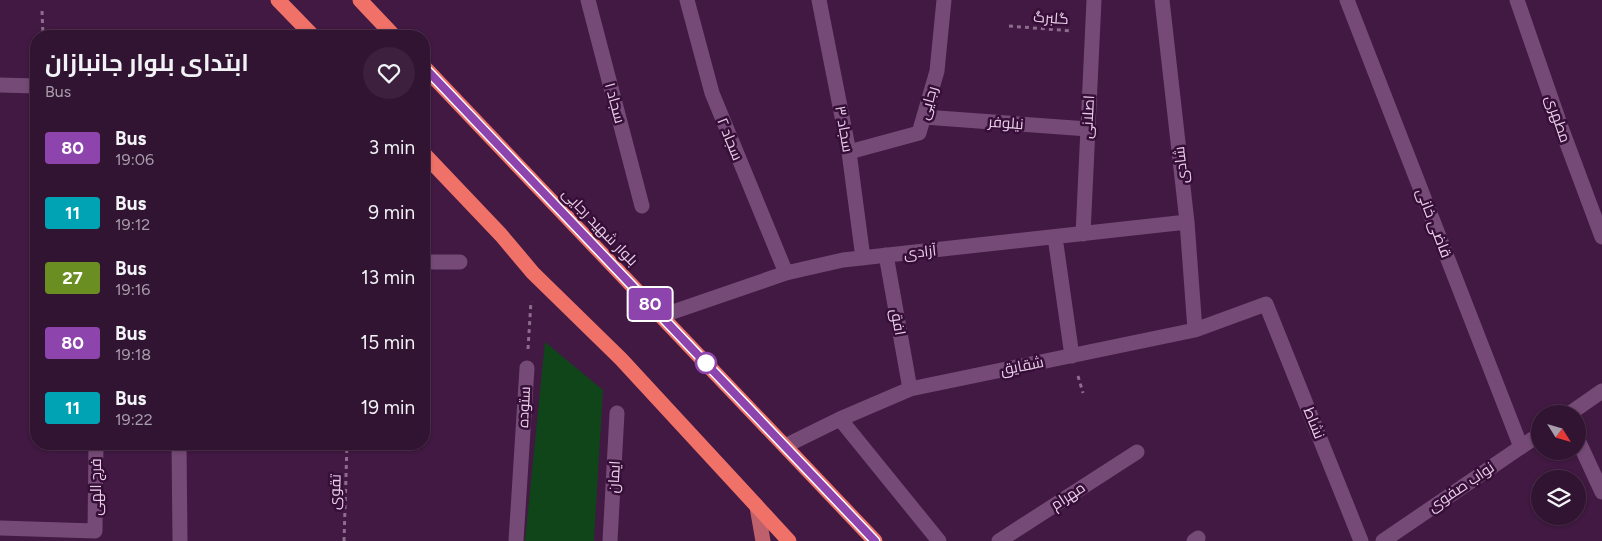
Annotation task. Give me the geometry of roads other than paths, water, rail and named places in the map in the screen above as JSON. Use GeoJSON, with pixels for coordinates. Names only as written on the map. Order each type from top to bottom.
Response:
{"type":"FeatureCollection","features":[{"type":"Feature","properties":{"kind":"highway"},"geometry":{"type":"LineString","coordinates":[[278,0],[307,30]]}},
{"type":"Feature","properties":{"kind":"highway"},"geometry":{"type":"LineString","coordinates":[[360,0],[388,30]]}},
{"type":"Feature","properties":{"kind":"highway","name":"بلوار شهید رجایی"},"geometry":{"type":"LineString","coordinates":[[430,73],[875,541]]}},
{"type":"Feature","properties":{"kind":"highway"},"geometry":{"type":"LineString","coordinates":[[430,160],[533,273],[621,358],[789,541]]}},
{"type":"Feature","properties":{"kind":"main road"},"geometry":{"type":"LineString","coordinates":[[757,507],[763,541]]}},
{"type":"Feature","properties":{"kind":"street","name":"سجاد ۱"},"geometry":{"type":"LineString","coordinates":[[588,0],[642,206]]}},
{"type":"Feature","properties":{"kind":"street","name":"سجاد ۲"},"geometry":{"type":"LineString","coordinates":[[687,0],[712,93],[786,273]]}},
{"type":"Feature","properties":{"kind":"street","name":"سجاد ۳"},"geometry":{"type":"LineString","coordinates":[[819,0],[849,152],[863,258]]}},
{"type":"Feature","properties":{"kind":"street","name":"رجایی"},"geometry":{"type":"LineString","coordinates":[[849,152],[919,133],[937,71],[944,0]]}},
{"type":"Feature","properties":{"kind":"street","name":"اصلانی"},"geometry":{"type":"LineString","coordinates":[[1083,234],[1094,0]]}},
{"type":"Feature","properties":{"kind":"street","name":"شادی"},"geometry":{"type":"LineString","coordinates":[[1162,0],[1187,222],[1195,330]]}},
{"type":"Feature","properties":{"kind":"street","name":"قاضی خانی"},"geometry":{"type":"LineString","coordinates":[[1347,0],[1521,446]]}},
{"type":"Feature","properties":{"kind":"street","name":"مطهری"},"geometry":{"type":"LineString","coordinates":[[1517,0],[1562,130],[1602,237]]}},
{"type":"Feature","properties":{"kind":"street"},"geometry":{"type":"LineString","coordinates":[[0,85],[30,86]]}},
{"type":"Feature","properties":{"kind":"street","name":"نیلوفر"},"geometry":{"type":"LineString","coordinates":[[924,117],[1088,129]]}},
{"type":"Feature","properties":{"kind":"street","name":"آزادی"},"geometry":{"type":"LineString","coordinates":[[661,316],[786,273],[843,260],[1187,222]]}},
{"type":"Feature","properties":{"kind":"street"},"geometry":{"type":"LineString","coordinates":[[1055,237],[1072,356]]}},
{"type":"Feature","properties":{"kind":"street","name":"افق"},"geometry":{"type":"LineString","coordinates":[[886,256],[910,389]]}},
{"type":"Feature","properties":{"kind":"street"},"geometry":{"type":"LineString","coordinates":[[430,262],[460,262]]}},
{"type":"Feature","properties":{"kind":"street","name":"شقایق"},"geometry":{"type":"LineString","coordinates":[[785,446],[840,419],[910,389],[1195,330],[1266,304]]}},
{"type":"Feature","properties":{"kind":"street","name":"نشاط"},"geometry":{"type":"LineString","coordinates":[[1266,304],[1361,541]]}},
{"type":"Feature","properties":{"kind":"street","name":"ستوده"},"geometry":{"type":"LineString","coordinates":[[516,541],[527,368]]}},
{"type":"Feature","properties":{"kind":"street"},"geometry":{"type":"LineString","coordinates":[[1582,405],[1602,391]]}},
{"type":"Feature","properties":{"kind":"street","name":"ایمان"},"geometry":{"type":"LineString","coordinates":[[610,541],[618,413]]}},
{"type":"Feature","properties":{"kind":"street"},"geometry":{"type":"LineString","coordinates":[[840,419],[938,541]]}},
{"type":"Feature","properties":{"kind":"street","name":"نواب صفوی"},"geometry":{"type":"LineString","coordinates":[[1383,541],[1531,440]]}},
{"type":"Feature","properties":{"kind":"street","name":"فرج الهی"},"geometry":{"type":"LineString","coordinates":[[0,528],[95,531],[96,450]]}},
{"type":"Feature","properties":{"kind":"street"},"geometry":{"type":"LineString","coordinates":[[179,450],[180,541]]}},
{"type":"Feature","properties":{"kind":"street","name":"مهرام"},"geometry":{"type":"LineString","coordinates":[[999,541],[1137,452]]}},
{"type":"Feature","properties":{"kind":"street"},"geometry":{"type":"LineString","coordinates":[[1586,457],[1602,492]]}}]}
